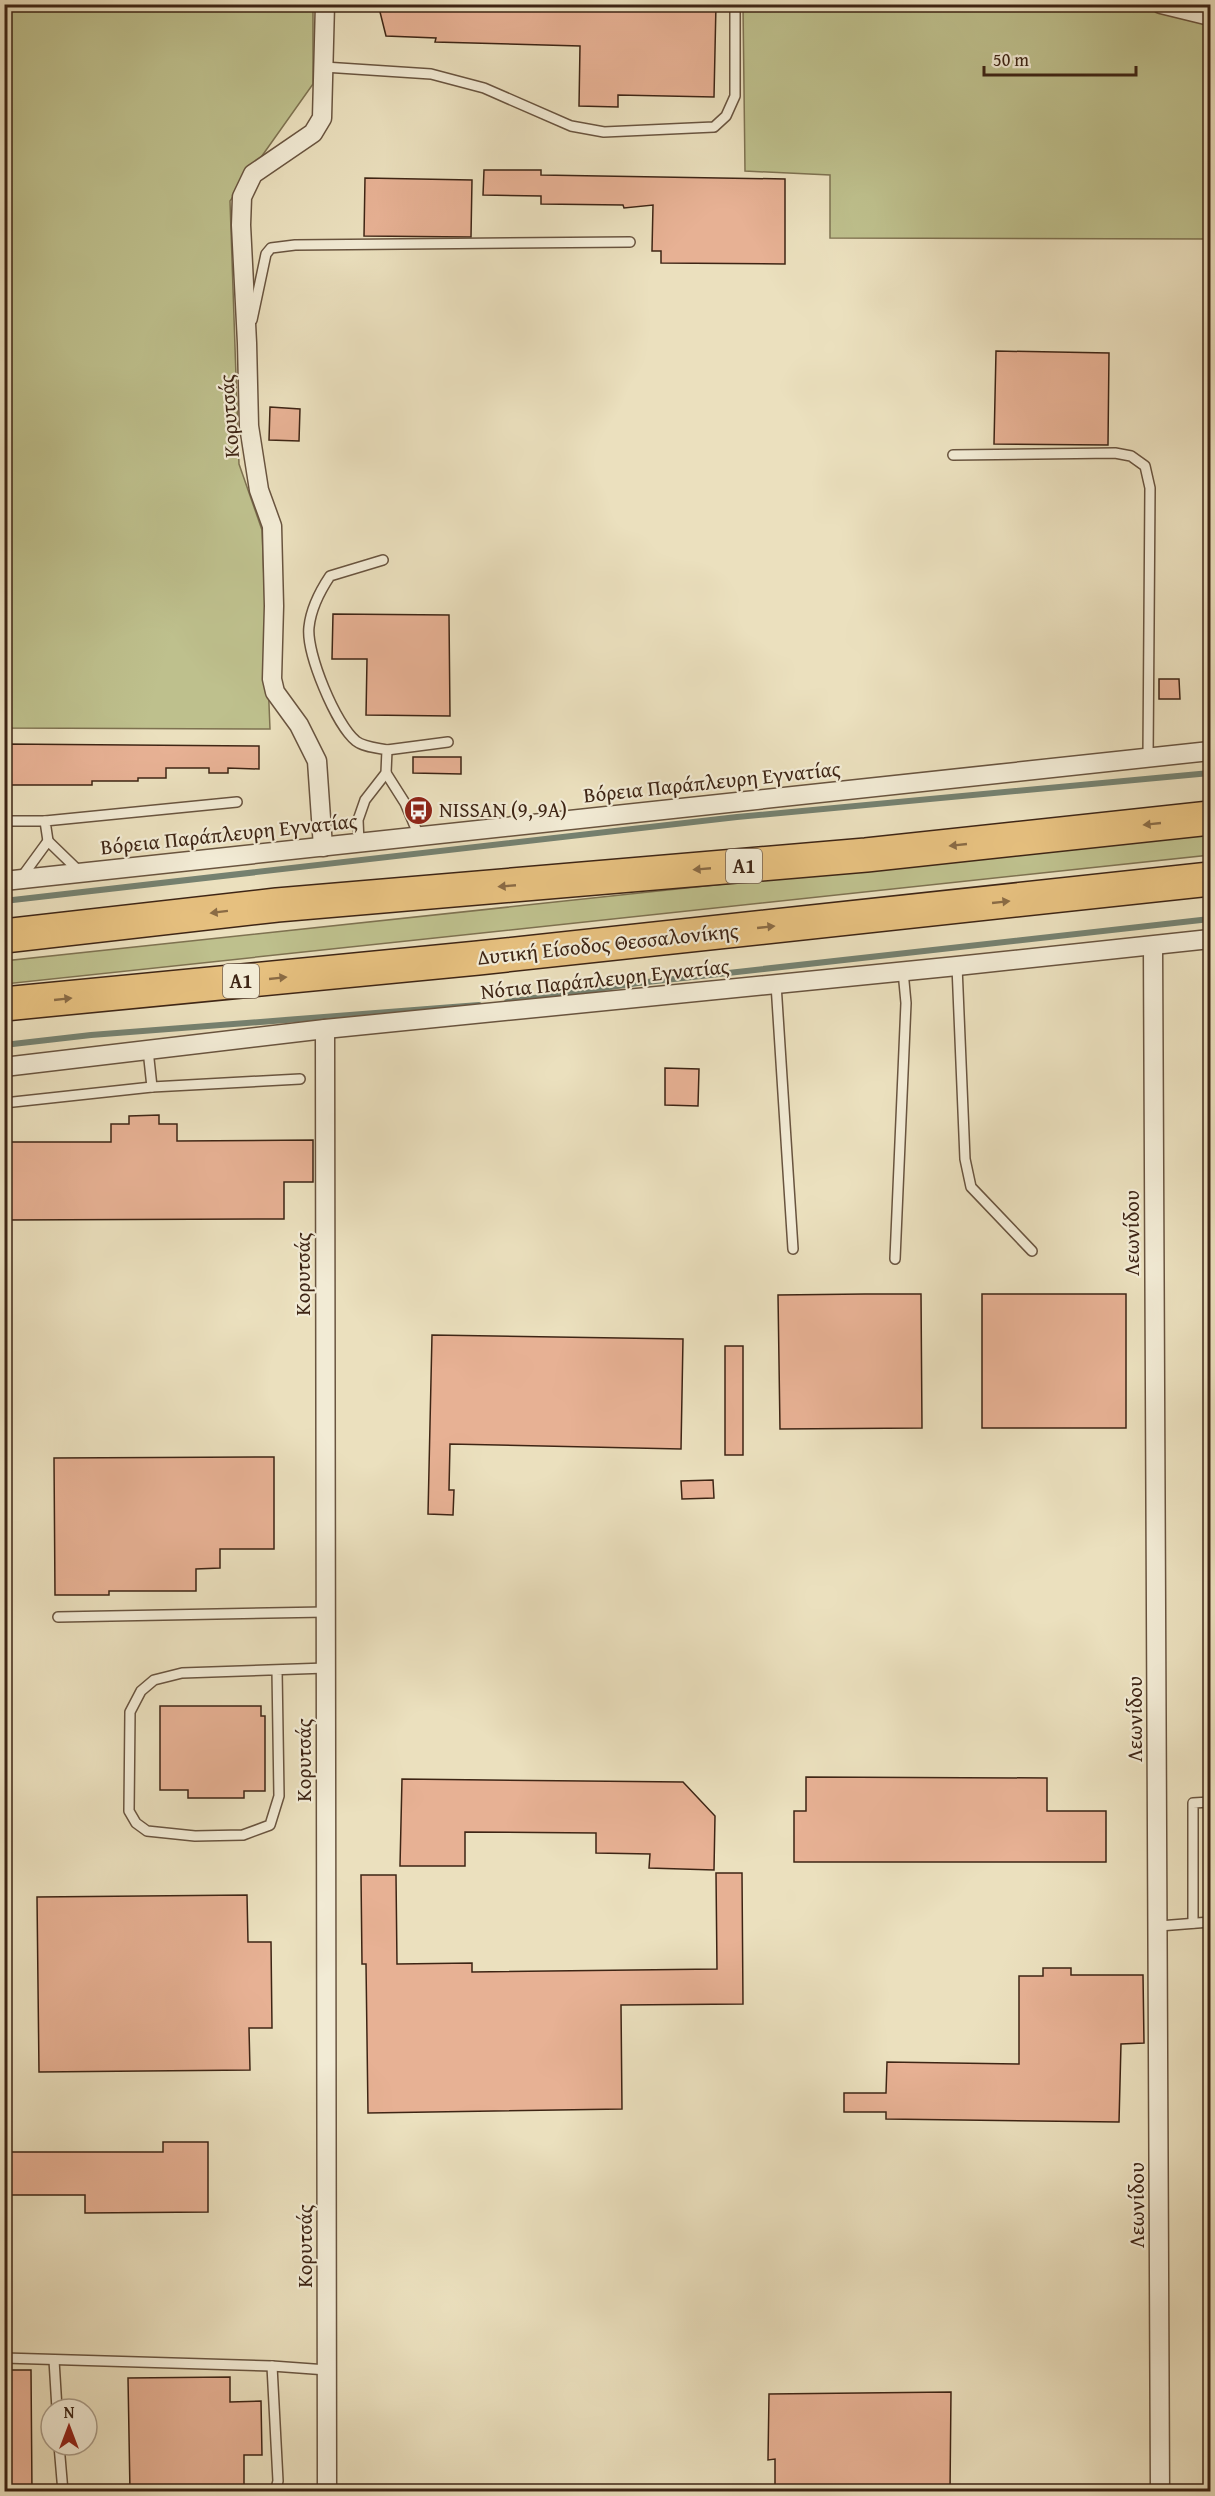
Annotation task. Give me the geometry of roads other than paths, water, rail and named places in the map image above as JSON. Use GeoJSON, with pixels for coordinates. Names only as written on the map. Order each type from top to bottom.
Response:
{"type":"FeatureCollection","features":[{"type":"Feature","properties":{"kind":"highway","name":"Α1"},"geometry":{"type":"LineString","coordinates":[[4,936],[277,905],[866,855],[1210,818]]}},
{"type":"Feature","properties":{"kind":"highway","name":"Δυτική Είσοδος Θεσσαλονίκης"},"geometry":{"type":"LineString","coordinates":[[4,1004],[490,957],[1210,879]]}},
{"type":"Feature","properties":{"kind":"street","name":"Κορυτσάς"},"geometry":{"type":"LineString","coordinates":[[323,846],[317,761],[299,725],[276,692],[272,679],[274,606],[272,526],[259,490],[249,426],[248,344],[241,225],[242,197],[253,174],[313,133],[322,118],[325,4]]}},
{"type":"Feature","properties":{"kind":"street"},"geometry":{"type":"LineString","coordinates":[[1161,4],[1210,16]]}},
{"type":"Feature","properties":{"kind":"street","name":"Βόρεια Παράπλευρη Εγνατίας"},"geometry":{"type":"LineString","coordinates":[[12,880],[1210,751]]}},
{"type":"Feature","properties":{"kind":"street","name":"Νότια Παράπλευρη Εγνατίας"},"geometry":{"type":"LineString","coordinates":[[4,1067],[325,1029],[1210,939]]}},
{"type":"Feature","properties":{"kind":"street","name":"Λεωνίδου"},"geometry":{"type":"LineString","coordinates":[[1153,946],[1160,2492]]}},
{"type":"Feature","properties":{"kind":"street","name":"Κορυτσάς"},"geometry":{"type":"LineString","coordinates":[[325,1029],[327,2492]]}},
{"type":"Feature","properties":{"kind":"lane"},"geometry":{"type":"LineString","coordinates":[[324,67],[430,74],[484,88],[571,126],[604,132],[714,127],[726,116],[735,96],[735,4]]}},
{"type":"Feature","properties":{"kind":"lane"},"geometry":{"type":"LineString","coordinates":[[248,344],[266,254],[271,248],[295,244],[630,243]]}},
{"type":"Feature","properties":{"kind":"lane"},"geometry":{"type":"LineString","coordinates":[[953,454],[1115,453],[1131,456],[1145,466],[1150,488],[1148,758]]}},
{"type":"Feature","properties":{"kind":"lane"},"geometry":{"type":"LineString","coordinates":[[384,560],[330,576],[318,595],[309,628],[314,662],[343,728],[358,743],[387,750],[448,742]]}},
{"type":"Feature","properties":{"kind":"lane"},"geometry":{"type":"LineString","coordinates":[[359,843],[358,820],[366,800],[386,772],[387,750]]}},
{"type":"Feature","properties":{"kind":"lane"},"geometry":{"type":"LineString","coordinates":[[386,772],[405,803],[419,836]]}},
{"type":"Feature","properties":{"kind":"lane"},"geometry":{"type":"LineString","coordinates":[[4,821],[45,821],[237,802]]}},
{"type":"Feature","properties":{"kind":"lane"},"geometry":{"type":"LineString","coordinates":[[45,821],[48,841],[80,873]]}},
{"type":"Feature","properties":{"kind":"lane"},"geometry":{"type":"LineString","coordinates":[[12,880],[48,841]]}},
{"type":"Feature","properties":{"kind":"lane"},"geometry":{"type":"LineString","coordinates":[[957,966],[965,1159],[970,1187],[1032,1251]]}},
{"type":"Feature","properties":{"kind":"lane"},"geometry":{"type":"LineString","coordinates":[[895,1259],[906,1003],[903,971]]}},
{"type":"Feature","properties":{"kind":"lane"},"geometry":{"type":"LineString","coordinates":[[776,984],[793,1249]]}},
{"type":"Feature","properties":{"kind":"lane"},"geometry":{"type":"LineString","coordinates":[[148,1050],[152,1087]]}},
{"type":"Feature","properties":{"kind":"lane"},"geometry":{"type":"LineString","coordinates":[[4,1104],[152,1087],[300,1079]]}},
{"type":"Feature","properties":{"kind":"lane"},"geometry":{"type":"LineString","coordinates":[[58,1617],[326,1612]]}},
{"type":"Feature","properties":{"kind":"lane"},"geometry":{"type":"LineString","coordinates":[[277,1670],[279,1796],[270,1825],[243,1835],[195,1836],[147,1831],[136,1823],[129,1811],[130,1712],[141,1691],[154,1680],[182,1673],[326,1668]]}},
{"type":"Feature","properties":{"kind":"lane"},"geometry":{"type":"LineString","coordinates":[[1193,1923],[1193,1803],[1210,1802]]}},
{"type":"Feature","properties":{"kind":"lane"},"geometry":{"type":"LineString","coordinates":[[1159,1926],[1210,1922]]}},
{"type":"Feature","properties":{"kind":"lane"},"geometry":{"type":"LineString","coordinates":[[4,2358],[272,2366],[327,2370]]}},
{"type":"Feature","properties":{"kind":"lane"},"geometry":{"type":"LineString","coordinates":[[54,2360],[56,2397]]}},
{"type":"Feature","properties":{"kind":"lane"},"geometry":{"type":"LineString","coordinates":[[272,2366],[278,2481],[275,2492]]}},
{"type":"Feature","properties":{"kind":"lane"},"geometry":{"type":"LineString","coordinates":[[60,2457],[63,2492]]}},
{"type":"Feature","properties":{"kind":"waterway"},"geometry":{"type":"LineString","coordinates":[[4,901],[737,817],[1210,773]]}},
{"type":"Feature","properties":{"kind":"waterway"},"geometry":{"type":"LineString","coordinates":[[507,1002],[638,983],[1210,919]]}},
{"type":"Feature","properties":{"kind":"waterway"},"geometry":{"type":"LineString","coordinates":[[4,1045],[91,1035],[479,1005]]}},
{"type":"Feature","properties":{"kind":"place","name":"NISSAN (9, 9Α)"},"geometry":{"type":"Point","coordinates":[418,810]}}]}
